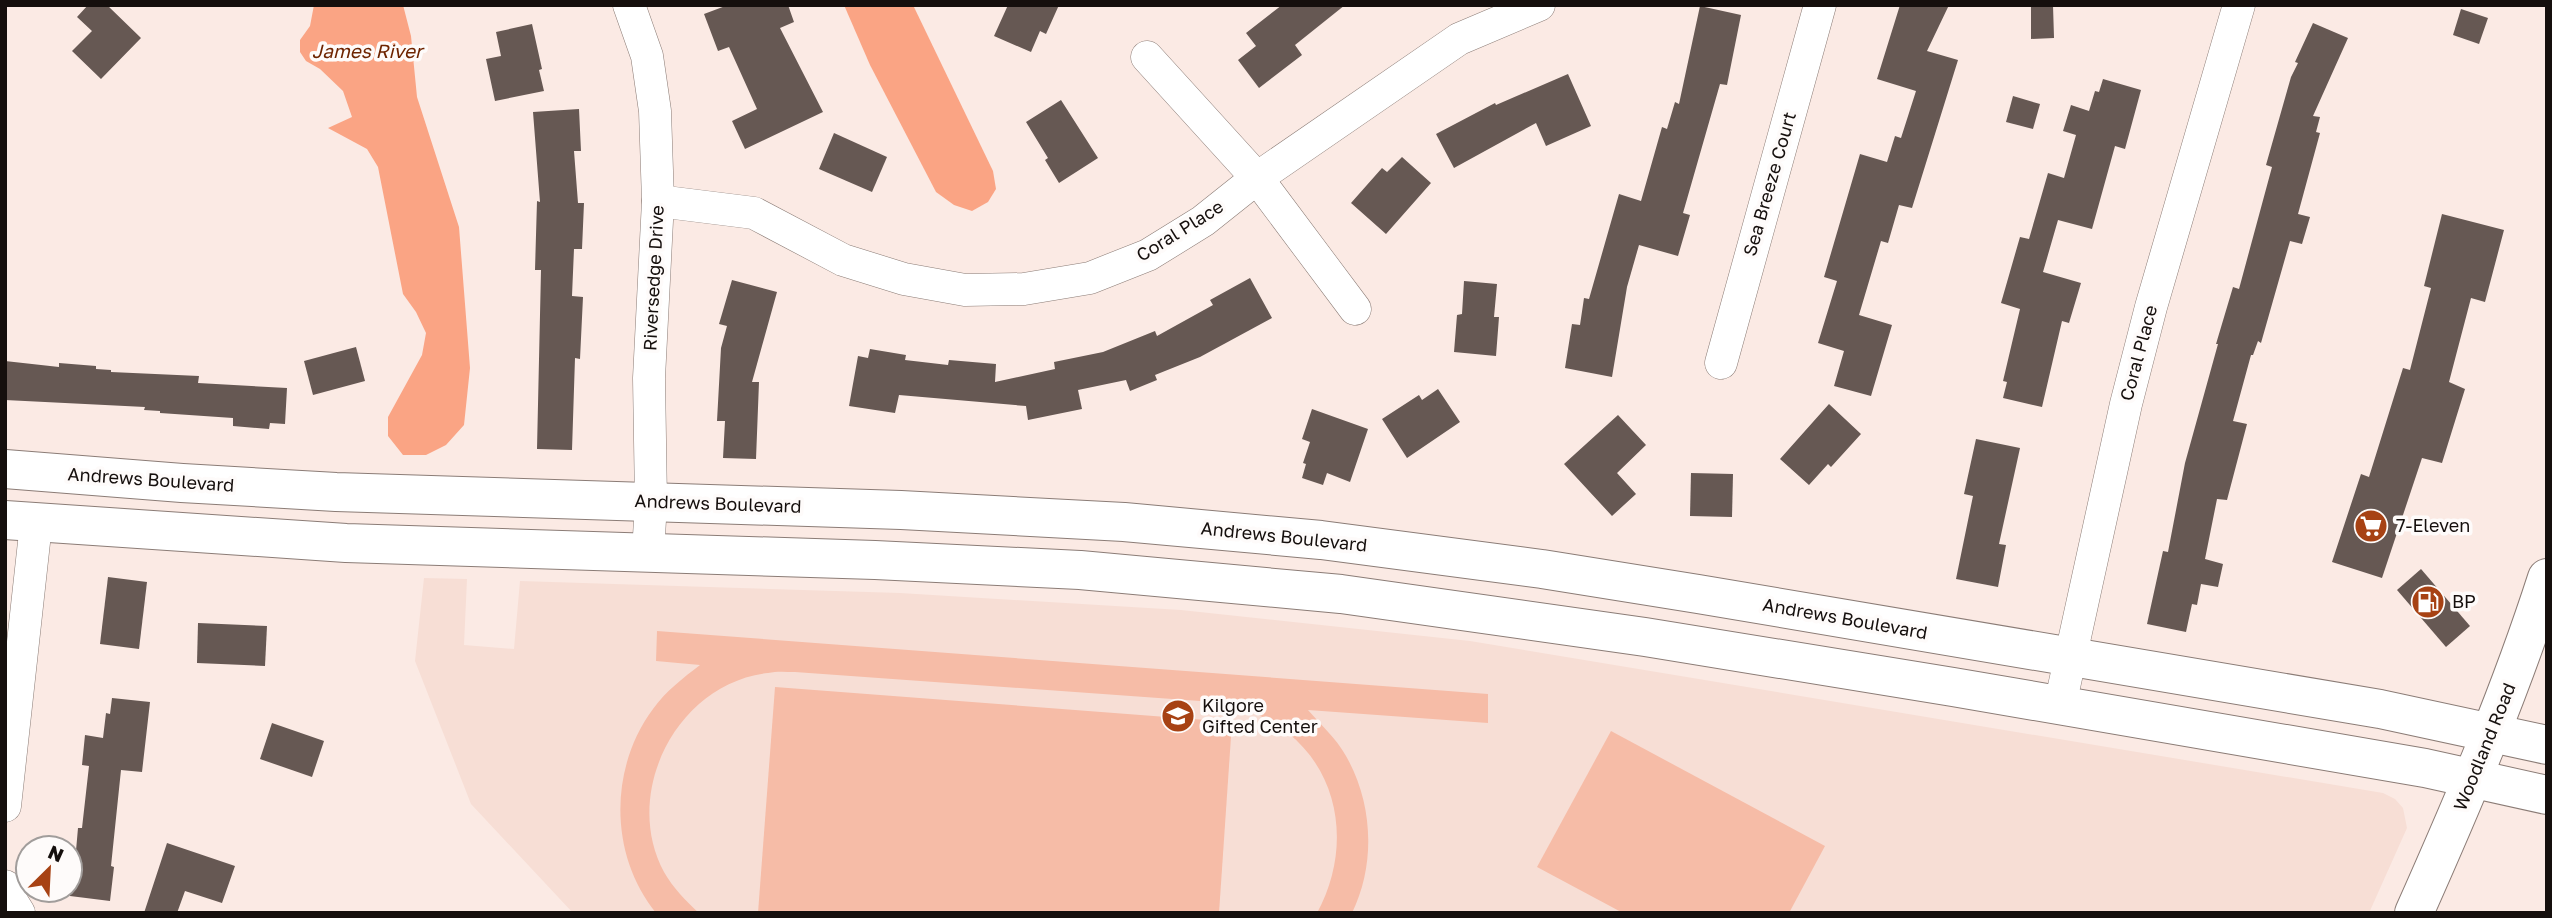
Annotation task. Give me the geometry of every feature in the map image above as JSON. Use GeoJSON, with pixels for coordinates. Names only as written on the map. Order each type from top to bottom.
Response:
{"type":"FeatureCollection","features":[{"type":"Feature","properties":{"kind":"street","name":"Riversedge Drive"},"geometry":{"type":"LineString","coordinates":[[629,5],[647,56],[655,111],[658,201],[649,378],[651,502],[648,554]]}},
{"type":"Feature","properties":{"kind":"street","name":"Coral Place"},"geometry":{"type":"LineString","coordinates":[[658,201],[754,213],[843,260],[904,279],[965,290],[1024,289],[1090,278],[1148,255],[1203,221],[1257,178],[1460,39],[1539,5]]}},
{"type":"Feature","properties":{"kind":"street","name":"Sea Breeze Court"},"geometry":{"type":"LineString","coordinates":[[1721,363],[1820,5]]}},
{"type":"Feature","properties":{"kind":"street","name":"Coral Place"},"geometry":{"type":"LineString","coordinates":[[2060,705],[2138,355],[2239,5]]}},
{"type":"Feature","properties":{"kind":"street"},"geometry":{"type":"LineString","coordinates":[[1147,57],[1257,178],[1355,309]]}},
{"type":"Feature","properties":{"kind":"street","name":"Andrews Boulevard"},"geometry":{"type":"LineString","coordinates":[[5,469],[336,492],[901,510],[1124,522],[1321,540],[1594,577],[2380,709],[2547,745]]}},
{"type":"Feature","properties":{"kind":"street"},"geometry":{"type":"LineString","coordinates":[[5,806],[21,522],[346,543],[875,560],[1080,570],[1341,594],[1632,635],[2060,705],[2404,764],[2547,795]]}},
{"type":"Feature","properties":{"kind":"street","name":"Woodland Road"},"geometry":{"type":"LineString","coordinates":[[2413,913],[2492,732],[2547,578]]}},
{"type":"Feature","properties":{"kind":"street"},"geometry":{"type":"LineString","coordinates":[[5,886],[19,913]]}},
{"type":"Feature","properties":{"kind":"shaded area","name":"Kilgore Gifted Center"},"geometry":{"type":"Polygon","coordinates":[[[424,578],[467,579],[464,645],[514,649],[520,581],[900,593],[1181,610],[1470,641],[2383,793],[2395,799],[2403,808],[2407,828],[2369,913],[573,913],[471,804],[415,661],[424,578]]]}},
{"type":"Feature","properties":{"kind":"shaded area"},"geometry":{"type":"Polygon","coordinates":[[[657,631],[1488,694],[1488,723],[1308,710],[1338,743],[1355,774],[1362,793],[1368,834],[1365,874],[1352,913],[1317,913],[1334,866],[1337,841],[1336,817],[1330,793],[1320,771],[1306,751],[1288,733],[1262,717],[1214,702],[795,672],[768,673],[736,681],[708,697],[684,719],[666,746],[654,777],[649,809],[652,841],[664,872],[680,894],[699,913],[656,913],[641,890],[623,839],[620,811],[622,784],[628,758],[653,709],[669,691],[700,665],[656,661],[657,631]]]}},
{"type":"Feature","properties":{"kind":"shaded area"},"geometry":{"type":"Polygon","coordinates":[[[775,687],[1232,722],[1219,913],[758,913],[775,687]]]}},
{"type":"Feature","properties":{"kind":"shaded area"},"geometry":{"type":"Polygon","coordinates":[[[1611,731],[1825,846],[1789,913],[1623,913],[1537,867],[1611,731]]]}},
{"type":"Feature","properties":{"kind":"water","name":"James River"},"geometry":{"type":"Polygon","coordinates":[[[314,5],[403,5],[411,36],[417,97],[459,227],[470,368],[464,425],[446,445],[426,455],[403,455],[388,436],[388,417],[422,355],[426,333],[403,294],[378,167],[367,149],[328,128],[352,117],[343,91],[320,69],[306,61],[300,52],[300,40],[310,26],[314,5]]]}},
{"type":"Feature","properties":{"kind":"water"},"geometry":{"type":"Polygon","coordinates":[[[844,5],[913,5],[993,171],[996,189],[988,202],[972,211],[954,205],[936,192],[870,65],[844,5]]]}},
{"type":"Feature","properties":{"kind":"building"},"geometry":{"type":"Polygon","coordinates":[[[88,5],[107,5],[141,38],[101,79],[72,51],[92,31],[77,17],[88,5]]]}},
{"type":"Feature","properties":{"kind":"building"},"geometry":{"type":"Polygon","coordinates":[[[728,5],[788,5],[794,22],[780,28],[823,112],[745,149],[732,121],[757,109],[729,47],[718,51],[704,14],[728,5]]]}},
{"type":"Feature","properties":{"kind":"building"},"geometry":{"type":"Polygon","coordinates":[[[1008,5],[1059,5],[1046,34],[1040,31],[1031,52],[994,36],[1008,5]]]}},
{"type":"Feature","properties":{"kind":"building"},"geometry":{"type":"Polygon","coordinates":[[[1282,5],[1345,5],[1295,45],[1302,55],[1259,88],[1238,60],[1256,46],[1246,33],[1282,5]]]}},
{"type":"Feature","properties":{"kind":"building"},"geometry":{"type":"Polygon","coordinates":[[[1900,5],[1949,5],[1927,51],[1958,60],[1912,208],[1899,205],[1888,243],[1881,241],[1859,315],[1892,325],[1871,396],[1834,386],[1844,351],[1818,343],[1837,281],[1824,277],[1860,154],[1887,162],[1895,136],[1901,138],[1916,91],[1877,79],[1900,5]]]}},
{"type":"Feature","properties":{"kind":"building"},"geometry":{"type":"Polygon","coordinates":[[[2031,5],[2053,5],[2054,38],[2031,39],[2031,5]]]}},
{"type":"Feature","properties":{"kind":"building"},"geometry":{"type":"Polygon","coordinates":[[[1700,6],[1741,15],[1727,85],[1720,84],[1683,213],[1690,215],[1678,256],[1639,245],[1627,287],[1612,377],[1565,368],[1572,324],[1580,325],[1584,298],[1589,299],[1619,194],[1641,201],[1662,127],[1667,129],[1675,102],[1679,104],[1700,6]]]}},
{"type":"Feature","properties":{"kind":"building"},"geometry":{"type":"Polygon","coordinates":[[[2461,9],[2488,18],[2479,44],[2453,35],[2461,9]]]}},
{"type":"Feature","properties":{"kind":"building"},"geometry":{"type":"Polygon","coordinates":[[[2313,23],[2348,38],[2313,116],[2320,117],[2316,132],[2320,133],[2298,214],[2310,217],[2302,244],[2290,241],[2261,343],[2258,341],[2251,355],[2233,421],[2247,424],[2227,500],[2217,499],[2205,559],[2223,564],[2218,587],[2201,584],[2197,605],[2192,604],[2186,632],[2147,624],[2163,551],[2168,552],[2185,463],[2216,344],[2233,287],[2239,289],[2272,167],[2266,165],[2291,77],[2298,63],[2295,62],[2313,23]]]}},
{"type":"Feature","properties":{"kind":"building"},"geometry":{"type":"Polygon","coordinates":[[[532,24],[544,91],[495,101],[486,59],[501,56],[496,32],[532,24]]]}},
{"type":"Feature","properties":{"kind":"building"},"geometry":{"type":"Polygon","coordinates":[[[1568,74],[1591,126],[1546,146],[1536,123],[1454,168],[1436,134],[1495,103],[1496,105],[1568,74]]]}},
{"type":"Feature","properties":{"kind":"building"},"geometry":{"type":"Polygon","coordinates":[[[2103,79],[2141,90],[2125,149],[2115,146],[2092,229],[2058,220],[2043,272],[2081,283],[2069,323],[2062,321],[2042,407],[2003,398],[2007,382],[2003,381],[2020,309],[2001,303],[2020,237],[2029,239],[2048,173],[2064,178],[2076,135],[2063,131],[2071,105],[2089,111],[2095,91],[2099,92],[2103,79]]]}},
{"type":"Feature","properties":{"kind":"building"},"geometry":{"type":"Polygon","coordinates":[[[2013,96],[2040,104],[2033,129],[2006,122],[2013,96]]]}},
{"type":"Feature","properties":{"kind":"building"},"geometry":{"type":"Polygon","coordinates":[[[1061,100],[1098,158],[1059,183],[1045,160],[1048,158],[1026,122],[1061,100]]]}},
{"type":"Feature","properties":{"kind":"building"},"geometry":{"type":"Polygon","coordinates":[[[579,109],[581,151],[574,151],[578,203],[584,203],[582,249],[574,249],[572,296],[583,297],[580,359],[575,358],[572,450],[537,449],[541,270],[535,270],[537,201],[540,202],[533,112],[579,109]]]}},
{"type":"Feature","properties":{"kind":"building"},"geometry":{"type":"Polygon","coordinates":[[[834,133],[887,157],[872,192],[819,169],[834,133]]]}},
{"type":"Feature","properties":{"kind":"building"},"geometry":{"type":"Polygon","coordinates":[[[1402,157],[1431,183],[1386,234],[1351,203],[1382,168],[1387,172],[1402,157]]]}},
{"type":"Feature","properties":{"kind":"building"},"geometry":{"type":"Polygon","coordinates":[[[2442,214],[2504,230],[2485,302],[2471,298],[2449,382],[2465,389],[2442,463],[2422,458],[2382,578],[2332,562],[2361,474],[2369,477],[2403,368],[2410,370],[2431,288],[2424,286],[2442,214]]]}},
{"type":"Feature","properties":{"kind":"building"},"geometry":{"type":"Polygon","coordinates":[[[1250,278],[1272,318],[1200,357],[1155,375],[1157,380],[1130,391],[1126,380],[1078,390],[1082,409],[1028,420],[1026,406],[899,395],[895,413],[849,406],[858,356],[868,358],[870,349],[906,355],[905,360],[948,365],[949,360],[996,364],[995,382],[1055,369],[1054,362],[1103,352],[1155,331],[1157,336],[1213,305],[1210,300],[1250,278]]]}},
{"type":"Feature","properties":{"kind":"building"},"geometry":{"type":"Polygon","coordinates":[[[732,280],[777,292],[752,382],[759,382],[756,459],[723,458],[725,421],[717,421],[721,348],[727,326],[719,324],[732,280]]]}},
{"type":"Feature","properties":{"kind":"building"},"geometry":{"type":"Polygon","coordinates":[[[1464,281],[1497,284],[1494,317],[1499,317],[1496,356],[1454,352],[1457,315],[1462,314],[1464,281]]]}},
{"type":"Feature","properties":{"kind":"building"},"geometry":{"type":"Polygon","coordinates":[[[356,347],[365,381],[313,395],[304,361],[356,347]]]}},
{"type":"Feature","properties":{"kind":"building"},"geometry":{"type":"Polygon","coordinates":[[[5,361],[59,367],[59,363],[96,366],[96,369],[111,372],[199,376],[198,383],[287,388],[285,424],[270,423],[269,429],[233,426],[233,418],[160,413],[144,410],[145,407],[5,400],[5,361]]]}},
{"type":"Feature","properties":{"kind":"building"},"geometry":{"type":"Polygon","coordinates":[[[1438,389],[1460,422],[1407,458],[1382,419],[1419,395],[1422,400],[1438,389]]]}},
{"type":"Feature","properties":{"kind":"building"},"geometry":{"type":"Polygon","coordinates":[[[1829,404],[1861,434],[1831,467],[1828,464],[1809,485],[1780,459],[1829,404]]]}},
{"type":"Feature","properties":{"kind":"building"},"geometry":{"type":"Polygon","coordinates":[[[1312,409],[1368,429],[1350,482],[1327,473],[1323,485],[1302,478],[1306,464],[1303,463],[1310,442],[1302,439],[1312,409]]]}},
{"type":"Feature","properties":{"kind":"building"},"geometry":{"type":"Polygon","coordinates":[[[1618,415],[1646,445],[1617,473],[1636,494],[1612,516],[1564,464],[1618,415]]]}},
{"type":"Feature","properties":{"kind":"building"},"geometry":{"type":"Polygon","coordinates":[[[1976,439],[2020,448],[1999,544],[2006,545],[1998,587],[1956,579],[1973,496],[1964,494],[1976,439]]]}},
{"type":"Feature","properties":{"kind":"building"},"geometry":{"type":"Polygon","coordinates":[[[1691,473],[1733,474],[1732,517],[1690,516],[1691,473]]]}},
{"type":"Feature","properties":{"kind":"building","name":"BP"},"geometry":{"type":"Polygon","coordinates":[[[2421,569],[2470,626],[2446,647],[2397,590],[2421,569]]]}},
{"type":"Feature","properties":{"kind":"building"},"geometry":{"type":"Polygon","coordinates":[[[108,577],[147,582],[139,649],[100,644],[108,577]]]}},
{"type":"Feature","properties":{"kind":"building"},"geometry":{"type":"Polygon","coordinates":[[[198,623],[267,626],[265,666],[197,663],[198,623]]]}},
{"type":"Feature","properties":{"kind":"building"},"geometry":{"type":"Polygon","coordinates":[[[112,698],[150,702],[142,772],[121,770],[110,901],[84,898],[84,834],[77,834],[78,828],[82,828],[89,766],[82,765],[85,735],[103,738],[106,713],[110,714],[112,698]]]}},
{"type":"Feature","properties":{"kind":"building"},"geometry":{"type":"Polygon","coordinates":[[[272,723],[324,741],[312,777],[260,759],[272,723]]]}},
{"type":"Feature","properties":{"kind":"building"},"geometry":{"type":"Polygon","coordinates":[[[167,843],[235,866],[222,903],[185,891],[177,913],[144,913],[167,843]]]}},
{"type":"Feature","properties":{"kind":"place","name":"7-Eleven"},"geometry":{"type":"Point","coordinates":[2371,526]}},
{"type":"Feature","properties":{"kind":"place","name":"BP"},"geometry":{"type":"Point","coordinates":[2428,602]}},
{"type":"Feature","properties":{"kind":"place","name":"Kilgore Gifted Center"},"geometry":{"type":"Point","coordinates":[1178,716]}}]}
